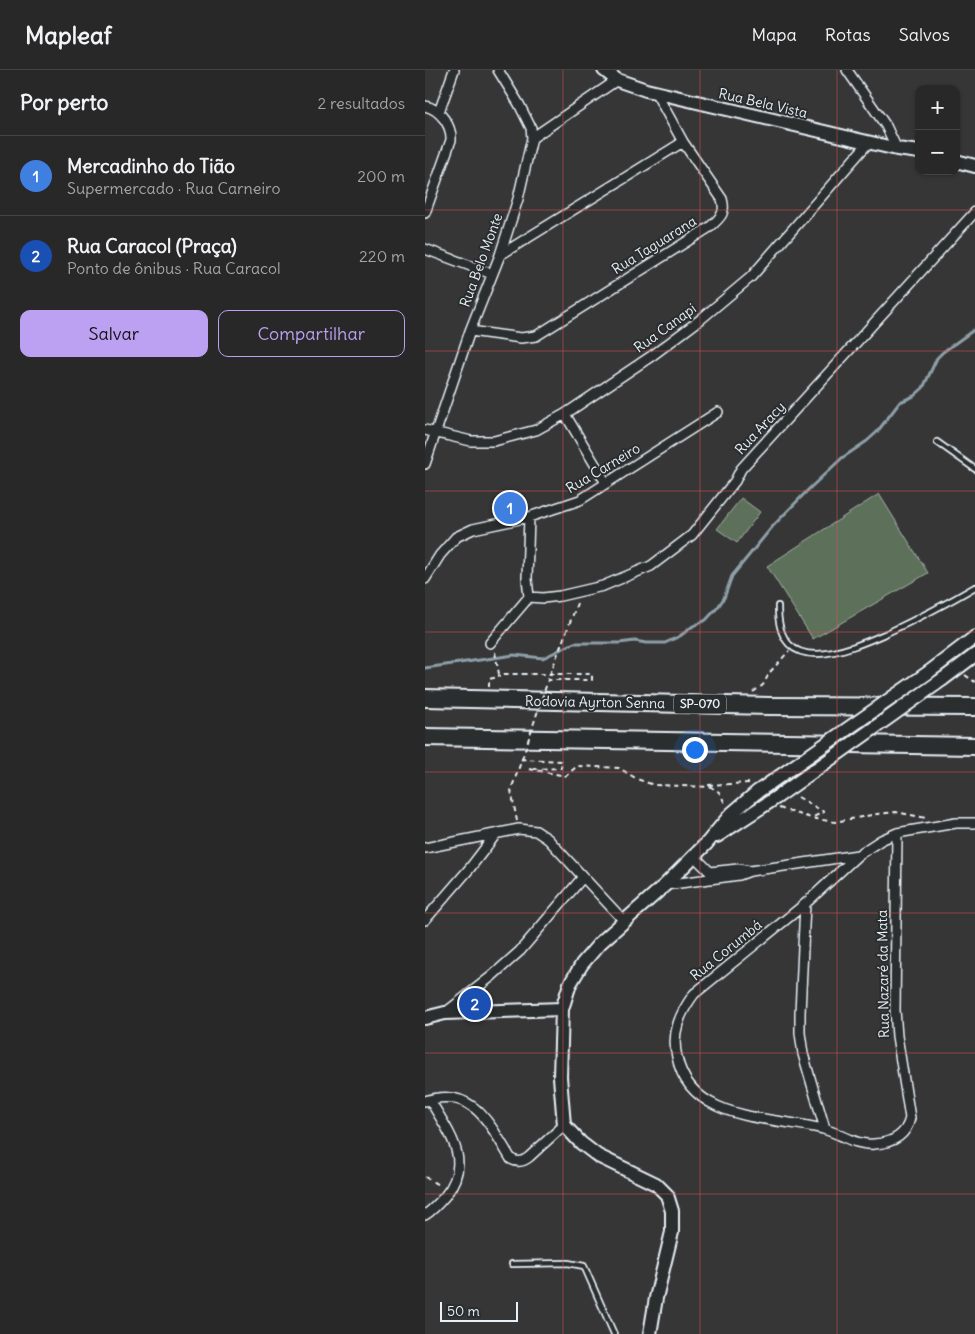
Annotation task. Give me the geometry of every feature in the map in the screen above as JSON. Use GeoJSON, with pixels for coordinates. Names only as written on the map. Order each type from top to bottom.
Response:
{"type":"FeatureCollection","features":[{"type":"Feature","properties":{"kind":"highway","name":"Rodovia Ayrton Senna"},"geometry":{"type":"LineString","coordinates":[[425,698],[760,706],[975,707]]}},
{"type":"Feature","properties":{"kind":"highway"},"geometry":{"type":"LineString","coordinates":[[425,738],[975,746]]}},
{"type":"Feature","properties":{"kind":"main road","name":"Rua Bela Vista"},"geometry":{"type":"LineString","coordinates":[[605,70],[617,80],[656,93],[897,149],[915,151]]}},
{"type":"Feature","properties":{"kind":"main road"},"geometry":{"type":"LineString","coordinates":[[960,162],[975,166]]}},
{"type":"Feature","properties":{"kind":"main road"},"geometry":{"type":"LineString","coordinates":[[650,1334],[656,1298],[672,1232],[672,1211],[667,1195],[656,1184],[598,1156],[581,1143],[564,1125],[560,1077],[562,1009],[569,984],[582,964],[600,943],[665,885],[707,843],[756,787],[929,672],[975,637]]}},
{"type":"Feature","properties":{"kind":"main road"},"geometry":{"type":"LineString","coordinates":[[707,843],[765,805],[975,655]]}},
{"type":"Feature","properties":{"kind":"main road"},"geometry":{"type":"LineString","coordinates":[[425,1018],[445,1013],[562,1009]]}},
{"type":"Feature","properties":{"kind":"street"},"geometry":{"type":"LineString","coordinates":[[439,112],[454,70]]}},
{"type":"Feature","properties":{"kind":"street"},"geometry":{"type":"LineString","coordinates":[[497,70],[519,104],[531,128],[532,138],[617,80]]}},
{"type":"Feature","properties":{"kind":"street"},"geometry":{"type":"LineString","coordinates":[[847,70],[886,126],[897,149]]}},
{"type":"Feature","properties":{"kind":"street","name":"Rua Taguarana"},"geometry":{"type":"LineString","coordinates":[[470,331],[521,338],[536,336],[710,226],[721,217],[724,207],[722,198],[683,142],[656,93]]}},
{"type":"Feature","properties":{"kind":"street"},"geometry":{"type":"LineString","coordinates":[[425,106],[439,112],[450,130],[451,140],[425,213]]}},
{"type":"Feature","properties":{"kind":"street","name":"Rua Belo Monte"},"geometry":{"type":"LineString","coordinates":[[425,464],[470,331],[500,255],[518,199],[532,138]]}},
{"type":"Feature","properties":{"kind":"street"},"geometry":{"type":"LineString","coordinates":[[500,255],[683,142]]}},
{"type":"Feature","properties":{"kind":"street","name":"Rua Canapi"},"geometry":{"type":"LineString","coordinates":[[425,430],[471,441],[494,441],[537,430],[565,414],[653,355],[701,320],[751,277],[869,142]]}},
{"type":"Feature","properties":{"kind":"street","name":"Rua Aracy"},"geometry":{"type":"LineString","coordinates":[[529,597],[560,596],[603,586],[651,566],[692,535],[735,481],[741,469],[975,212]]}},
{"type":"Feature","properties":{"kind":"street"},"geometry":{"type":"LineString","coordinates":[[425,249],[491,274]]}},
{"type":"Feature","properties":{"kind":"street","name":"Rua Carneiro"},"geometry":{"type":"LineString","coordinates":[[425,579],[440,555],[456,537],[473,529],[529,517],[580,500],[718,412]]}},
{"type":"Feature","properties":{"kind":"street"},"geometry":{"type":"LineString","coordinates":[[565,414],[606,483]]}},
{"type":"Feature","properties":{"kind":"street"},"geometry":{"type":"LineString","coordinates":[[493,647],[529,597],[527,579],[529,517]]}},
{"type":"Feature","properties":{"kind":"street","name":"Rua Corumbá"},"geometry":{"type":"LineString","coordinates":[[896,1139],[877,1144],[862,1144],[825,1129],[726,1110],[702,1098],[687,1084],[678,1065],[674,1047],[676,1030],[682,1010],[694,994],[805,904],[858,855],[881,840],[897,833],[956,823],[975,823]]}},
{"type":"Feature","properties":{"kind":"street"},"geometry":{"type":"LineString","coordinates":[[425,848],[519,829],[532,830],[541,834],[624,920]]}},
{"type":"Feature","properties":{"kind":"street","name":"Rua Nazaré da Mata"},"geometry":{"type":"LineString","coordinates":[[896,1139],[904,1133],[910,1118],[897,1036],[895,1010],[897,833]]}},
{"type":"Feature","properties":{"kind":"street"},"geometry":{"type":"LineString","coordinates":[[425,920],[470,868],[496,834]]}},
{"type":"Feature","properties":{"kind":"street"},"geometry":{"type":"LineString","coordinates":[[665,885],[858,855]]}},
{"type":"Feature","properties":{"kind":"street"},"geometry":{"type":"LineString","coordinates":[[694,856],[710,872],[738,869],[750,871]]}},
{"type":"Feature","properties":{"kind":"street"},"geometry":{"type":"LineString","coordinates":[[445,1013],[520,951],[583,877]]}},
{"type":"Feature","properties":{"kind":"street"},"geometry":{"type":"LineString","coordinates":[[805,904],[800,1034],[803,1054],[825,1129]]}},
{"type":"Feature","properties":{"kind":"street"},"geometry":{"type":"LineString","coordinates":[[425,1215],[449,1191],[458,1173],[456,1152],[452,1141],[427,1100],[452,1097],[474,1107],[484,1117],[511,1159],[515,1161],[524,1161],[529,1158],[564,1125]]}},
{"type":"Feature","properties":{"kind":"lane"},"geometry":{"type":"LineString","coordinates":[[937,442],[975,469]]}},
{"type":"Feature","properties":{"kind":"lane"},"geometry":{"type":"LineString","coordinates":[[779,606],[780,628],[785,639],[793,648],[805,654],[821,655],[859,645],[925,615],[975,587]]}},
{"type":"Feature","properties":{"kind":"lane"},"geometry":{"type":"LineString","coordinates":[[512,1264],[568,1262],[584,1266],[614,1334]]}},
{"type":"Feature","properties":{"kind":"path"},"geometry":{"type":"LineString","coordinates":[[519,829],[511,790],[550,674],[574,612]]}},
{"type":"Feature","properties":{"kind":"path"},"geometry":{"type":"LineString","coordinates":[[493,647],[499,674]]}},
{"type":"Feature","properties":{"kind":"path"},"geometry":{"type":"LineString","coordinates":[[753,692],[763,685],[771,672],[793,648]]}},
{"type":"Feature","properties":{"kind":"path"},"geometry":{"type":"LineString","coordinates":[[499,674],[592,674],[592,680],[548,680]]}},
{"type":"Feature","properties":{"kind":"path"},"geometry":{"type":"LineString","coordinates":[[489,688],[489,679],[499,677],[499,674]]}},
{"type":"Feature","properties":{"kind":"path"},"geometry":{"type":"LineString","coordinates":[[522,760],[561,761],[561,768],[529,769],[566,776],[577,766],[614,767],[628,772],[637,780],[653,786],[756,787]]}},
{"type":"Feature","properties":{"kind":"path"},"geometry":{"type":"LineString","coordinates":[[703,786],[711,787],[719,792],[731,814]]}},
{"type":"Feature","properties":{"kind":"path"},"geometry":{"type":"LineString","coordinates":[[797,797],[824,812],[811,818]]}},
{"type":"Feature","properties":{"kind":"path"},"geometry":{"type":"LineString","coordinates":[[765,805],[811,818],[835,822],[896,812],[930,819]]}},
{"type":"Feature","properties":{"kind":"path"},"geometry":{"type":"LineString","coordinates":[[425,1177],[449,1191]]}},
{"type":"Feature","properties":{"kind":"green space"},"geometry":{"type":"Polygon","coordinates":[[[879,494],[928,573],[813,639],[767,566],[879,494]]]}},
{"type":"Feature","properties":{"kind":"green space"},"geometry":{"type":"Polygon","coordinates":[[[741,498],[760,512],[737,543],[717,529],[741,498]]]}},
{"type":"Feature","properties":{"kind":"waterway"},"geometry":{"type":"LineString","coordinates":[[425,668],[514,655],[543,658],[574,643],[635,641],[665,643],[706,620],[724,598],[732,576],[773,526],[842,458],[877,432],[900,402],[914,396],[923,388],[937,358],[975,329]]}},
{"type":"Feature","properties":{"kind":"place","name":"Mercadinho do Tião"},"geometry":{"type":"Point","coordinates":[510,508]}},
{"type":"Feature","properties":{"kind":"place","name":"Rua Caracol (Praça)"},"geometry":{"type":"Point","coordinates":[475,1004]}}]}
